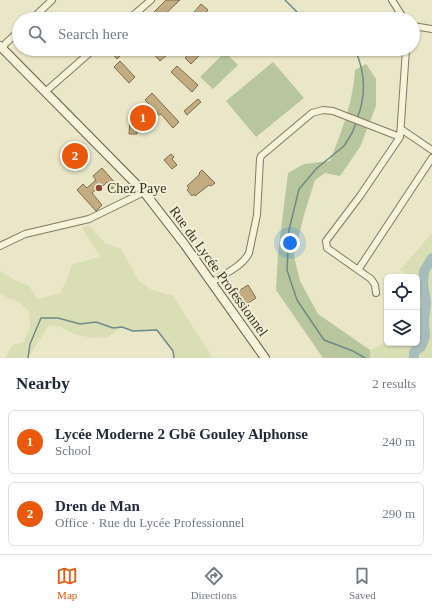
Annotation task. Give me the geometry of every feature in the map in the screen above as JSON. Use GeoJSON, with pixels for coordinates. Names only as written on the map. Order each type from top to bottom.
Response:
{"type":"FeatureCollection","features":[{"type":"Feature","properties":{"kind":"main road","name":"Rue du Lycée Professionnel"},"geometry":{"type":"LineString","coordinates":[[2,46],[45,92],[144,192],[185,244],[265,358]]}},
{"type":"Feature","properties":{"kind":"street"},"geometry":{"type":"LineString","coordinates":[[39,12],[52,0]]}},
{"type":"Feature","properties":{"kind":"street"},"geometry":{"type":"LineString","coordinates":[[137,12],[150,0]]}},
{"type":"Feature","properties":{"kind":"street"},"geometry":{"type":"LineString","coordinates":[[392,0],[400,12]]}},
{"type":"Feature","properties":{"kind":"street"},"geometry":{"type":"LineString","coordinates":[[420,27],[432,29]]}},
{"type":"Feature","properties":{"kind":"street"},"geometry":{"type":"LineString","coordinates":[[2,46],[12,37]]}},
{"type":"Feature","properties":{"kind":"street"},"geometry":{"type":"LineString","coordinates":[[45,92],[86,56]]}},
{"type":"Feature","properties":{"kind":"street"},"geometry":{"type":"LineString","coordinates":[[376,293],[373,282],[327,248],[326,241],[360,196],[400,137],[406,56]]}},
{"type":"Feature","properties":{"kind":"street"},"geometry":{"type":"LineString","coordinates":[[212,282],[241,262],[249,253],[257,214],[261,156],[312,113],[323,110],[333,111],[400,137]]}},
{"type":"Feature","properties":{"kind":"street"},"geometry":{"type":"LineString","coordinates":[[401,129],[432,150]]}},
{"type":"Feature","properties":{"kind":"street"},"geometry":{"type":"LineString","coordinates":[[358,270],[432,158]]}},
{"type":"Feature","properties":{"kind":"street"},"geometry":{"type":"LineString","coordinates":[[0,246],[25,234],[89,219],[144,192]]}},
{"type":"Feature","properties":{"kind":"green space"},"geometry":{"type":"Polygon","coordinates":[[[221,56],[229,56],[238,65],[213,89],[200,77],[221,56]]]}},
{"type":"Feature","properties":{"kind":"green space"},"geometry":{"type":"Polygon","coordinates":[[[273,62],[304,98],[256,137],[226,101],[273,62]]]}},
{"type":"Feature","properties":{"kind":"green space"},"geometry":{"type":"Polygon","coordinates":[[[366,64],[376,79],[376,106],[360,147],[340,176],[325,173],[315,180],[304,215],[294,256],[300,281],[318,314],[370,350],[370,358],[323,358],[276,290],[278,254],[288,173],[304,164],[330,161],[343,127],[352,94],[355,70],[366,64]]]}},
{"type":"Feature","properties":{"kind":"green space"},"geometry":{"type":"Polygon","coordinates":[[[89,225],[105,243],[121,249],[139,281],[152,290],[173,296],[213,358],[174,358],[173,351],[157,330],[133,331],[122,327],[108,337],[92,338],[74,334],[60,327],[49,325],[28,358],[5,358],[12,345],[23,343],[30,327],[29,311],[20,303],[0,294],[0,271],[18,282],[28,285],[38,299],[59,294],[67,280],[72,264],[100,256],[82,228],[89,225]]]}},
{"type":"Feature","properties":{"kind":"green space"},"geometry":{"type":"Polygon","coordinates":[[[432,233],[432,358],[370,358],[370,350],[384,343],[384,346],[420,346],[420,274],[407,274],[400,270],[432,233]]]}},
{"type":"Feature","properties":{"kind":"building"},"geometry":{"type":"Polygon","coordinates":[[[166,0],[180,0],[167,12],[154,12],[166,0]]]}},
{"type":"Feature","properties":{"kind":"building"},"geometry":{"type":"Polygon","coordinates":[[[201,4],[208,10],[206,12],[194,12],[201,4]]]}},
{"type":"Feature","properties":{"kind":"building"},"geometry":{"type":"Polygon","coordinates":[[[155,56],[166,56],[160,61],[155,56]]]}},
{"type":"Feature","properties":{"kind":"building"},"geometry":{"type":"Polygon","coordinates":[[[187,56],[199,56],[191,64],[185,58],[187,56]]]}},
{"type":"Feature","properties":{"kind":"building"},"geometry":{"type":"Polygon","coordinates":[[[120,61],[135,77],[129,83],[114,67],[120,61]]]}},
{"type":"Feature","properties":{"kind":"building"},"geometry":{"type":"Polygon","coordinates":[[[177,66],[198,85],[192,92],[171,72],[177,66]]]}},
{"type":"Feature","properties":{"kind":"building"},"geometry":{"type":"Polygon","coordinates":[[[152,93],[179,122],[173,128],[161,114],[159,115],[145,100],[152,93]]]}},
{"type":"Feature","properties":{"kind":"building"},"geometry":{"type":"Polygon","coordinates":[[[198,99],[201,102],[187,115],[184,111],[198,99]]]}},
{"type":"Feature","properties":{"kind":"building"},"geometry":{"type":"Polygon","coordinates":[[[130,120],[138,120],[137,134],[129,134],[130,120]]]}},
{"type":"Feature","properties":{"kind":"building"},"geometry":{"type":"Polygon","coordinates":[[[171,154],[174,157],[172,159],[177,165],[172,169],[164,160],[171,154]]]}},
{"type":"Feature","properties":{"kind":"building"},"geometry":{"type":"Polygon","coordinates":[[[102,168],[117,185],[112,189],[107,182],[101,188],[100,186],[92,193],[102,205],[96,211],[77,190],[83,184],[87,188],[96,180],[93,176],[102,168]]]}},
{"type":"Feature","properties":{"kind":"building"},"geometry":{"type":"Polygon","coordinates":[[[202,170],[215,183],[211,186],[209,185],[195,196],[194,194],[192,196],[187,190],[189,188],[187,186],[200,174],[199,173],[202,170]]]}},
{"type":"Feature","properties":{"kind":"building"},"geometry":{"type":"Polygon","coordinates":[[[248,285],[256,298],[245,305],[237,292],[248,285]]]}},
{"type":"Feature","properties":{"kind":"waterway"},"geometry":{"type":"LineString","coordinates":[[285,0],[297,12]]}},
{"type":"Feature","properties":{"kind":"waterway"},"geometry":{"type":"LineString","coordinates":[[357,56],[362,69],[364,86],[362,102],[357,119]]}},
{"type":"Feature","properties":{"kind":"waterway"},"geometry":{"type":"LineString","coordinates":[[356,123],[344,146],[317,168],[299,189],[289,230],[287,270],[297,300],[324,340],[353,351],[365,358]]}},
{"type":"Feature","properties":{"kind":"waterway"},"geometry":{"type":"LineString","coordinates":[[414,358],[414,352],[421,347],[425,336],[424,322],[426,301],[423,284],[424,271],[432,258]]}},
{"type":"Feature","properties":{"kind":"waterway"},"geometry":{"type":"LineString","coordinates":[[28,358],[30,344],[41,318],[58,318],[80,324],[96,322],[113,328],[122,327],[133,331],[157,330],[173,351],[174,358]]}},
{"type":"Feature","properties":{"kind":"place","name":"Lycée Moderne 2 Gbê Gouley Alphonse"},"geometry":{"type":"Point","coordinates":[143,118]}},
{"type":"Feature","properties":{"kind":"place","name":"Dren de Man"},"geometry":{"type":"Point","coordinates":[75,156]}},
{"type":"Feature","properties":{"kind":"place","name":"Chez Paye"},"geometry":{"type":"Point","coordinates":[99,188]}}]}
